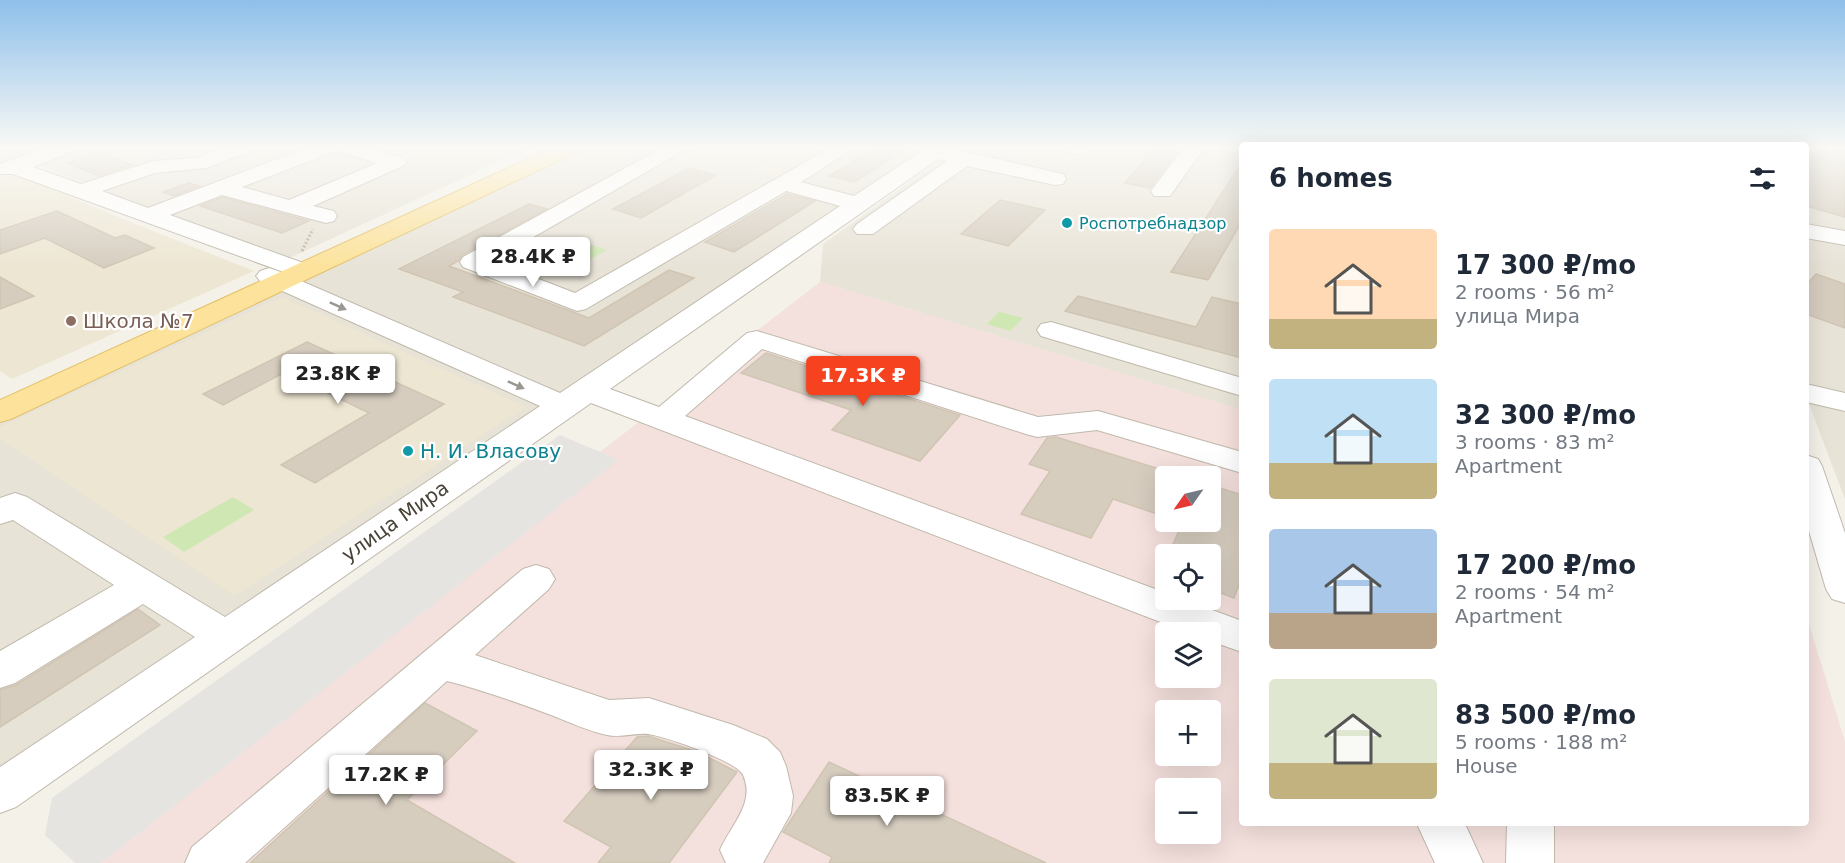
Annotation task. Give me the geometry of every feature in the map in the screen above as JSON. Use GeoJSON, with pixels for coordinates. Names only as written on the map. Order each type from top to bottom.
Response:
{"type":"FeatureCollection","features":[{"type":"Feature","properties":{"kind":"main road"},"geometry":{"type":"LineString","coordinates":[[0,412],[459,188]]}},
{"type":"Feature","properties":{"kind":"main road"},"geometry":{"type":"LineString","coordinates":[[0,396],[478,188]]}},
{"type":"Feature","properties":{"kind":"street"},"geometry":{"type":"LineString","coordinates":[[74,188],[290,270],[574,398],[663,419],[1239,636]]}},
{"type":"Feature","properties":{"kind":"street"},"geometry":{"type":"LineString","coordinates":[[81,191],[87,188]]}},
{"type":"Feature","properties":{"kind":"street"},"geometry":{"type":"LineString","coordinates":[[147,216],[219,188]]}},
{"type":"Feature","properties":{"kind":"street"},"geometry":{"type":"LineString","coordinates":[[221,188],[323,215]]}},
{"type":"Feature","properties":{"kind":"street"},"geometry":{"type":"LineString","coordinates":[[291,207],[335,188]]}},
{"type":"Feature","properties":{"kind":"street"},"geometry":{"type":"LineString","coordinates":[[605,188],[472,262],[577,303],[777,188]]}},
{"type":"Feature","properties":{"kind":"street"},"geometry":{"type":"LineString","coordinates":[[800,188],[858,204]]}},
{"type":"Feature","properties":{"kind":"street","name":"улица Мира"},"geometry":{"type":"LineString","coordinates":[[0,792],[226,637],[357,532],[574,398],[881,188]]}},
{"type":"Feature","properties":{"kind":"street"},"geometry":{"type":"LineString","coordinates":[[865,229],[922,188]]}},
{"type":"Feature","properties":{"kind":"street"},"geometry":{"type":"LineString","coordinates":[[1809,232],[1845,238]]}},
{"type":"Feature","properties":{"kind":"street"},"geometry":{"type":"LineString","coordinates":[[1051,330],[1239,386]]}},
{"type":"Feature","properties":{"kind":"street"},"geometry":{"type":"LineString","coordinates":[[663,419],[757,339],[1037,427],[1098,420],[1239,462]]}},
{"type":"Feature","properties":{"kind":"street"},"geometry":{"type":"LineString","coordinates":[[1809,394],[1845,402]]}},
{"type":"Feature","properties":{"kind":"street"},"geometry":{"type":"LineString","coordinates":[[1809,483],[1815,518],[1845,589]]}},
{"type":"Feature","properties":{"kind":"street"},"geometry":{"type":"LineString","coordinates":[[0,512],[15,506],[226,637]]}},
{"type":"Feature","properties":{"kind":"street"},"geometry":{"type":"LineString","coordinates":[[209,863],[536,579]]}},
{"type":"Feature","properties":{"kind":"street"},"geometry":{"type":"LineString","coordinates":[[0,670],[144,585]]}},
{"type":"Feature","properties":{"kind":"street"},"geometry":{"type":"LineString","coordinates":[[439,663],[494,676],[609,718],[649,716],[733,744],[751,753],[764,766],[770,796],[768,813],[744,850]]}},
{"type":"Feature","properties":{"kind":"street"},"geometry":{"type":"LineString","coordinates":[[1442,826],[1459,863]]}},
{"type":"Feature","properties":{"kind":"street"},"geometry":{"type":"LineString","coordinates":[[1530,863],[1531,826]]}},
{"type":"Feature","properties":{"kind":"path"},"geometry":{"type":"LineString","coordinates":[[290,270],[323,215]]}},
{"type":"Feature","properties":{"kind":"shaded area","name":"Школа №7"},"geometry":{"type":"Polygon","coordinates":[[[0,188],[49,188],[254,271],[12,379],[0,371],[0,188]]]}},
{"type":"Feature","properties":{"kind":"shaded area"},"geometry":{"type":"Polygon","coordinates":[[[98,188],[441,188],[285,260],[98,188]]]}},
{"type":"Feature","properties":{"kind":"shaded area"},"geometry":{"type":"Polygon","coordinates":[[[489,188],[874,188],[565,399],[297,281],[489,188]]]}},
{"type":"Feature","properties":{"kind":"shaded area"},"geometry":{"type":"Polygon","coordinates":[[[901,188],[1239,188],[1239,409],[820,282],[823,244],[901,188]]]}},
{"type":"Feature","properties":{"kind":"shaded area"},"geometry":{"type":"Polygon","coordinates":[[[1809,188],[1845,188],[1845,499],[1809,404],[1809,188]]]}},
{"type":"Feature","properties":{"kind":"shaded area"},"geometry":{"type":"Polygon","coordinates":[[[820,282],[1239,409],[1239,826],[1809,826],[1809,624],[1845,742],[1845,863],[101,863],[618,460],[600,452],[820,282]]]}},
{"type":"Feature","properties":{"kind":"shaded area"},"geometry":{"type":"Polygon","coordinates":[[[282,287],[550,407],[0,775],[0,419],[282,287]]]}},
{"type":"Feature","properties":{"kind":"shaded area"},"geometry":{"type":"Polygon","coordinates":[[[282,297],[526,407],[234,596],[0,438],[0,427],[282,297]]]}},
{"type":"Feature","properties":{"kind":"shaded area"},"geometry":{"type":"Polygon","coordinates":[[[560,435],[619,460],[101,863],[75,863],[45,835],[52,798],[560,435]]]}},
{"type":"Feature","properties":{"kind":"green space"},"geometry":{"type":"Polygon","coordinates":[[[581,241],[607,250],[569,271],[542,262],[581,241]]]}},
{"type":"Feature","properties":{"kind":"green space"},"geometry":{"type":"Polygon","coordinates":[[[999,312],[1023,318],[1010,331],[987,324],[999,312]]]}},
{"type":"Feature","properties":{"kind":"green space"},"geometry":{"type":"Polygon","coordinates":[[[233,497],[254,510],[184,552],[163,537],[233,497]]]}},
{"type":"Feature","properties":{"kind":"building"},"geometry":{"type":"Polygon","coordinates":[[[174,188],[194,188],[174,196],[163,192],[174,188]]]}},
{"type":"Feature","properties":{"kind":"building"},"geometry":{"type":"Polygon","coordinates":[[[651,188],[693,188],[641,218],[613,209],[651,188]]]}},
{"type":"Feature","properties":{"kind":"building"},"geometry":{"type":"Polygon","coordinates":[[[1225,188],[1239,188],[1239,226],[1208,280],[1171,272],[1225,188]]]}},
{"type":"Feature","properties":{"kind":"building"},"geometry":{"type":"Polygon","coordinates":[[[1809,188],[1845,188],[1845,217],[1809,207],[1809,188]]]}},
{"type":"Feature","properties":{"kind":"building"},"geometry":{"type":"Polygon","coordinates":[[[787,194],[815,201],[734,252],[705,242],[787,194]]]}},
{"type":"Feature","properties":{"kind":"building"},"geometry":{"type":"Polygon","coordinates":[[[222,197],[309,221],[282,233],[200,206],[222,197]]]}},
{"type":"Feature","properties":{"kind":"building","name":"Роспотребнадзор"},"geometry":{"type":"Polygon","coordinates":[[[1000,200],[1045,210],[1008,246],[961,234],[1000,200]]]}},
{"type":"Feature","properties":{"kind":"building"},"geometry":{"type":"Polygon","coordinates":[[[529,204],[547,209],[462,255],[458,261],[449,266],[589,318],[669,270],[694,278],[584,346],[453,297],[463,292],[399,269],[529,204]]]}},
{"type":"Feature","properties":{"kind":"building"},"geometry":{"type":"Polygon","coordinates":[[[57,211],[115,238],[125,235],[154,248],[104,268],[45,238],[0,254],[0,230],[57,211]]]}},
{"type":"Feature","properties":{"kind":"building"},"geometry":{"type":"Polygon","coordinates":[[[1816,274],[1845,284],[1845,328],[1809,315],[1809,282],[1816,274]]]}},
{"type":"Feature","properties":{"kind":"building"},"geometry":{"type":"Polygon","coordinates":[[[0,277],[34,296],[0,309],[0,277]]]}},
{"type":"Feature","properties":{"kind":"building"},"geometry":{"type":"Polygon","coordinates":[[[1078,296],[1196,327],[1212,297],[1239,303],[1239,357],[1065,311],[1078,296]]]}},
{"type":"Feature","properties":{"kind":"building"},"geometry":{"type":"Polygon","coordinates":[[[307,342],[444,404],[315,483],[281,465],[369,413],[285,372],[223,405],[203,394],[307,342]]]}},
{"type":"Feature","properties":{"kind":"building"},"geometry":{"type":"Polygon","coordinates":[[[766,353],[960,415],[920,461],[832,430],[851,410],[741,373],[766,353]]]}},
{"type":"Feature","properties":{"kind":"building"},"geometry":{"type":"Polygon","coordinates":[[[1056,437],[1155,468],[1155,513],[1113,499],[1091,538],[1021,514],[1050,471],[1029,464],[1047,438],[1056,437]]]}},
{"type":"Feature","properties":{"kind":"building"},"geometry":{"type":"Polygon","coordinates":[[[1221,488],[1239,494],[1239,585],[1234,598],[1221,593],[1221,544],[1173,544],[1178,532],[1221,532],[1221,488]]]}},
{"type":"Feature","properties":{"kind":"building"},"geometry":{"type":"Polygon","coordinates":[[[138,609],[160,625],[0,727],[0,690],[16,685],[138,609]]]}},
{"type":"Feature","properties":{"kind":"building"},"geometry":{"type":"Polygon","coordinates":[[[425,703],[477,731],[407,800],[515,863],[250,863],[425,703]]]}},
{"type":"Feature","properties":{"kind":"building"},"geometry":{"type":"Polygon","coordinates":[[[648,736],[698,752],[737,772],[669,863],[598,863],[611,847],[564,821],[637,737],[648,736]]]}},
{"type":"Feature","properties":{"kind":"building"},"geometry":{"type":"Polygon","coordinates":[[[829,762],[1046,863],[829,863],[832,857],[783,832],[829,762]]]}},
{"type":"Feature","properties":{"kind":"place","name":"Роспотребнадзор"},"geometry":{"type":"Point","coordinates":[1067,223]}},
{"type":"Feature","properties":{"kind":"place","name":"Школа №7"},"geometry":{"type":"Point","coordinates":[71,321]}},
{"type":"Feature","properties":{"kind":"place","name":"Н. И. Власову"},"geometry":{"type":"Point","coordinates":[408,451]}}]}
